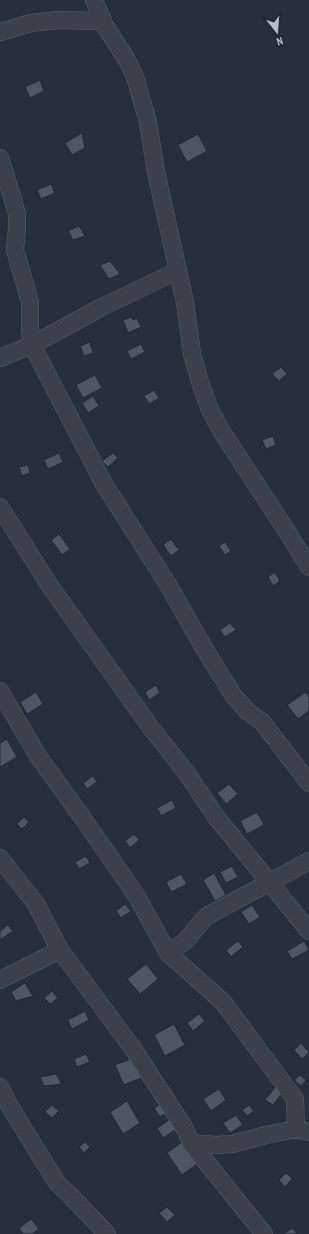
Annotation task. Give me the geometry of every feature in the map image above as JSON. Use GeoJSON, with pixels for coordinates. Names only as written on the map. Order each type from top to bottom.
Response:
{"type":"FeatureCollection","features":[{"type":"Feature","properties":{"kind":"street"},"geometry":{"type":"LineString","coordinates":[[94,0],[103,21],[127,60],[135,77],[148,122],[156,172],[185,302],[192,354],[210,410],[222,432],[309,567]]}},
{"type":"Feature","properties":{"kind":"street"},"geometry":{"type":"LineString","coordinates":[[0,32],[31,24],[57,20],[103,21]]}},
{"type":"Feature","properties":{"kind":"street"},"geometry":{"type":"LineString","coordinates":[[0,158],[16,214],[17,228],[15,250],[30,302],[30,331],[32,345],[104,484],[167,583],[233,695],[247,711],[262,722],[309,783]]}},
{"type":"Feature","properties":{"kind":"street"},"geometry":{"type":"LineString","coordinates":[[0,358],[32,345],[100,308],[178,271]]}},
{"type":"Feature","properties":{"kind":"street"},"geometry":{"type":"LineString","coordinates":[[0,507],[50,586],[151,728],[186,772],[216,817],[268,883],[309,931]]}},
{"type":"Feature","properties":{"kind":"street"},"geometry":{"type":"LineString","coordinates":[[0,691],[38,756],[136,896],[168,953],[223,1002],[295,1099],[302,1131],[266,1135],[232,1144],[216,1145],[191,1143]]}},
{"type":"Feature","properties":{"kind":"street"},"geometry":{"type":"LineString","coordinates":[[0,858],[36,904],[60,950],[134,1050],[185,1129],[191,1143],[264,1234]]}},
{"type":"Feature","properties":{"kind":"street"},"geometry":{"type":"LineString","coordinates":[[168,953],[185,941],[200,922],[207,916],[309,861]]}},
{"type":"Feature","properties":{"kind":"street"},"geometry":{"type":"LineString","coordinates":[[0,980],[60,950]]}},
{"type":"Feature","properties":{"kind":"street"},"geometry":{"type":"LineString","coordinates":[[0,1087],[9,1105],[57,1183],[107,1234]]}},
{"type":"Feature","properties":{"kind":"building"},"geometry":{"type":"Polygon","coordinates":[[[40,80],[44,91],[30,98],[25,87],[40,80]]]}},
{"type":"Feature","properties":{"kind":"building"},"geometry":{"type":"Polygon","coordinates":[[[82,133],[85,148],[72,155],[65,143],[82,133]]]}},
{"type":"Feature","properties":{"kind":"building"},"geometry":{"type":"Polygon","coordinates":[[[198,134],[207,151],[187,162],[178,145],[198,134]]]}},
{"type":"Feature","properties":{"kind":"building"},"geometry":{"type":"Polygon","coordinates":[[[51,184],[55,193],[41,199],[37,190],[51,184]]]}},
{"type":"Feature","properties":{"kind":"building"},"geometry":{"type":"Polygon","coordinates":[[[79,226],[85,236],[73,240],[68,231],[79,226]]]}},
{"type":"Feature","properties":{"kind":"building"},"geometry":{"type":"Polygon","coordinates":[[[110,261],[120,274],[109,279],[100,265],[110,261]]]}},
{"type":"Feature","properties":{"kind":"building"},"geometry":{"type":"Polygon","coordinates":[[[132,317],[133,320],[137,318],[141,327],[128,333],[123,320],[132,317]]]}},
{"type":"Feature","properties":{"kind":"building"},"geometry":{"type":"Polygon","coordinates":[[[90,342],[93,353],[84,356],[80,346],[90,342]]]}},
{"type":"Feature","properties":{"kind":"building"},"geometry":{"type":"Polygon","coordinates":[[[141,344],[145,352],[131,359],[127,351],[141,344]]]}},
{"type":"Feature","properties":{"kind":"building"},"geometry":{"type":"Polygon","coordinates":[[[281,367],[287,374],[279,381],[272,374],[281,367]]]}},
{"type":"Feature","properties":{"kind":"building"},"geometry":{"type":"Polygon","coordinates":[[[95,375],[102,388],[83,398],[76,385],[95,375]]]}},
{"type":"Feature","properties":{"kind":"building"},"geometry":{"type":"Polygon","coordinates":[[[154,390],[159,398],[149,404],[144,396],[154,390]]]}},
{"type":"Feature","properties":{"kind":"building"},"geometry":{"type":"Polygon","coordinates":[[[93,396],[99,406],[88,413],[82,403],[93,396]]]}},
{"type":"Feature","properties":{"kind":"building"},"geometry":{"type":"Polygon","coordinates":[[[273,436],[276,445],[266,449],[262,440],[273,436]]]}},
{"type":"Feature","properties":{"kind":"building"},"geometry":{"type":"Polygon","coordinates":[[[59,453],[63,462],[48,469],[44,460],[59,453]]]}},
{"type":"Feature","properties":{"kind":"building"},"geometry":{"type":"Polygon","coordinates":[[[113,453],[118,458],[108,467],[102,461],[113,453]]]}},
{"type":"Feature","properties":{"kind":"building"},"geometry":{"type":"Polygon","coordinates":[[[28,465],[30,473],[22,476],[19,467],[28,465]]]}},
{"type":"Feature","properties":{"kind":"building"},"geometry":{"type":"Polygon","coordinates":[[[59,534],[70,549],[62,555],[51,540],[59,534]]]}},
{"type":"Feature","properties":{"kind":"building"},"geometry":{"type":"Polygon","coordinates":[[[171,539],[179,550],[171,556],[163,545],[171,539]]]}},
{"type":"Feature","properties":{"kind":"building"},"geometry":{"type":"Polygon","coordinates":[[[225,542],[231,551],[225,555],[219,546],[225,542]]]}},
{"type":"Feature","properties":{"kind":"building"},"geometry":{"type":"Polygon","coordinates":[[[275,572],[280,581],[273,586],[268,577],[275,572]]]}},
{"type":"Feature","properties":{"kind":"building"},"geometry":{"type":"Polygon","coordinates":[[[230,623],[236,630],[225,637],[220,630],[230,623]]]}},
{"type":"Feature","properties":{"kind":"building"},"geometry":{"type":"Polygon","coordinates":[[[156,685],[160,693],[149,700],[145,692],[156,685]]]}},
{"type":"Feature","properties":{"kind":"building"},"geometry":{"type":"Polygon","coordinates":[[[36,692],[43,704],[27,714],[20,702],[36,692]]]}},
{"type":"Feature","properties":{"kind":"building"},"geometry":{"type":"Polygon","coordinates":[[[306,692],[309,697],[309,711],[298,719],[287,705],[306,692]]]}},
{"type":"Feature","properties":{"kind":"building"},"geometry":{"type":"Polygon","coordinates":[[[7,739],[17,757],[0,767],[0,743],[7,739]]]}},
{"type":"Feature","properties":{"kind":"building"},"geometry":{"type":"Polygon","coordinates":[[[93,776],[97,782],[87,789],[83,783],[93,776]]]}},
{"type":"Feature","properties":{"kind":"building"},"geometry":{"type":"Polygon","coordinates":[[[229,784],[238,794],[226,804],[217,793],[229,784]]]}},
{"type":"Feature","properties":{"kind":"building"},"geometry":{"type":"Polygon","coordinates":[[[172,800],[176,808],[161,816],[157,808],[172,800]]]}},
{"type":"Feature","properties":{"kind":"building"},"geometry":{"type":"Polygon","coordinates":[[[257,812],[264,825],[247,834],[240,821],[257,812]]]}},
{"type":"Feature","properties":{"kind":"building"},"geometry":{"type":"Polygon","coordinates":[[[24,817],[29,822],[22,829],[17,824],[24,817]]]}},
{"type":"Feature","properties":{"kind":"building"},"geometry":{"type":"Polygon","coordinates":[[[134,834],[139,840],[130,848],[125,841],[134,834]]]}},
{"type":"Feature","properties":{"kind":"building"},"geometry":{"type":"Polygon","coordinates":[[[86,856],[90,863],[79,869],[75,862],[86,856]]]}},
{"type":"Feature","properties":{"kind":"building"},"geometry":{"type":"Polygon","coordinates":[[[232,866],[238,877],[226,883],[220,872],[232,866]]]}},
{"type":"Feature","properties":{"kind":"building"},"geometry":{"type":"Polygon","coordinates":[[[214,873],[226,895],[215,901],[203,880],[214,873]]]}},
{"type":"Feature","properties":{"kind":"building"},"geometry":{"type":"Polygon","coordinates":[[[181,874],[187,884],[171,892],[166,882],[181,874]]]}},
{"type":"Feature","properties":{"kind":"building"},"geometry":{"type":"Polygon","coordinates":[[[125,904],[131,911],[121,918],[116,911],[125,904]]]}},
{"type":"Feature","properties":{"kind":"building"},"geometry":{"type":"Polygon","coordinates":[[[252,905],[260,917],[249,924],[241,912],[252,905]]]}},
{"type":"Feature","properties":{"kind":"building"},"geometry":{"type":"Polygon","coordinates":[[[8,925],[13,931],[0,940],[0,931],[8,925]]]}},
{"type":"Feature","properties":{"kind":"building"},"geometry":{"type":"Polygon","coordinates":[[[238,941],[243,947],[231,957],[226,950],[238,941]]]}},
{"type":"Feature","properties":{"kind":"building"},"geometry":{"type":"Polygon","coordinates":[[[304,941],[309,950],[292,959],[287,951],[304,941]]]}},
{"type":"Feature","properties":{"kind":"building"},"geometry":{"type":"Polygon","coordinates":[[[146,964],[158,979],[140,994],[127,979],[146,964]]]}},
{"type":"Feature","properties":{"kind":"building"},"geometry":{"type":"Polygon","coordinates":[[[25,983],[33,996],[16,1001],[11,992],[25,983]]]}},
{"type":"Feature","properties":{"kind":"building"},"geometry":{"type":"Polygon","coordinates":[[[52,991],[58,998],[50,1004],[44,998],[52,991]]]}},
{"type":"Feature","properties":{"kind":"building"},"geometry":{"type":"Polygon","coordinates":[[[85,1011],[89,1020],[72,1029],[68,1020],[85,1011]]]}},
{"type":"Feature","properties":{"kind":"building"},"geometry":{"type":"Polygon","coordinates":[[[199,1014],[205,1021],[193,1031],[187,1023],[199,1014]]]}},
{"type":"Feature","properties":{"kind":"building"},"geometry":{"type":"Polygon","coordinates":[[[174,1024],[185,1045],[165,1056],[154,1035],[174,1024]]]}},
{"type":"Feature","properties":{"kind":"building"},"geometry":{"type":"Polygon","coordinates":[[[301,1043],[309,1052],[302,1059],[294,1050],[301,1043]]]}},
{"type":"Feature","properties":{"kind":"building"},"geometry":{"type":"Polygon","coordinates":[[[86,1054],[90,1062],[77,1067],[74,1059],[86,1054]]]}},
{"type":"Feature","properties":{"kind":"building"},"geometry":{"type":"Polygon","coordinates":[[[133,1058],[141,1078],[124,1085],[115,1065],[133,1058]]]}},
{"type":"Feature","properties":{"kind":"building"},"geometry":{"type":"Polygon","coordinates":[[[56,1074],[62,1084],[44,1086],[40,1077],[56,1074]]]}},
{"type":"Feature","properties":{"kind":"building"},"geometry":{"type":"Polygon","coordinates":[[[300,1075],[306,1080],[301,1086],[294,1080],[300,1075]]]}},
{"type":"Feature","properties":{"kind":"building"},"geometry":{"type":"Polygon","coordinates":[[[276,1086],[283,1092],[273,1105],[265,1100],[276,1086]]]}},
{"type":"Feature","properties":{"kind":"building"},"geometry":{"type":"Polygon","coordinates":[[[219,1089],[226,1100],[211,1111],[203,1099],[219,1089]]]}},
{"type":"Feature","properties":{"kind":"building"},"geometry":{"type":"Polygon","coordinates":[[[127,1101],[140,1123],[123,1134],[110,1112],[127,1101]]]}},
{"type":"Feature","properties":{"kind":"building"},"geometry":{"type":"Polygon","coordinates":[[[164,1102],[170,1110],[160,1117],[154,1108],[164,1102]]]}},
{"type":"Feature","properties":{"kind":"building"},"geometry":{"type":"Polygon","coordinates":[[[52,1105],[59,1111],[52,1118],[45,1112],[52,1105]]]}},
{"type":"Feature","properties":{"kind":"building"},"geometry":{"type":"Polygon","coordinates":[[[249,1105],[254,1111],[247,1116],[242,1110],[249,1105]]]}},
{"type":"Feature","properties":{"kind":"building"},"geometry":{"type":"Polygon","coordinates":[[[236,1115],[243,1125],[230,1133],[223,1123],[236,1115]]]}},
{"type":"Feature","properties":{"kind":"building"},"geometry":{"type":"Polygon","coordinates":[[[172,1118],[178,1128],[163,1138],[157,1128],[172,1118]]]}},
{"type":"Feature","properties":{"kind":"building"},"geometry":{"type":"Polygon","coordinates":[[[85,1142],[90,1147],[84,1153],[79,1147],[85,1142]]]}},
{"type":"Feature","properties":{"kind":"building"},"geometry":{"type":"Polygon","coordinates":[[[182,1142],[197,1164],[182,1175],[167,1153],[182,1142]]]}},
{"type":"Feature","properties":{"kind":"building"},"geometry":{"type":"Polygon","coordinates":[[[286,1173],[292,1179],[285,1187],[279,1180],[286,1173]]]}},
{"type":"Feature","properties":{"kind":"building"},"geometry":{"type":"Polygon","coordinates":[[[167,1207],[175,1215],[167,1222],[159,1213],[167,1207]]]}},
{"type":"Feature","properties":{"kind":"building"},"geometry":{"type":"Polygon","coordinates":[[[31,1219],[39,1229],[32,1234],[23,1234],[19,1228],[31,1219]]]}},
{"type":"Feature","properties":{"kind":"building"},"geometry":{"type":"Polygon","coordinates":[[[293,1228],[297,1234],[283,1234],[293,1228]]]}}]}
